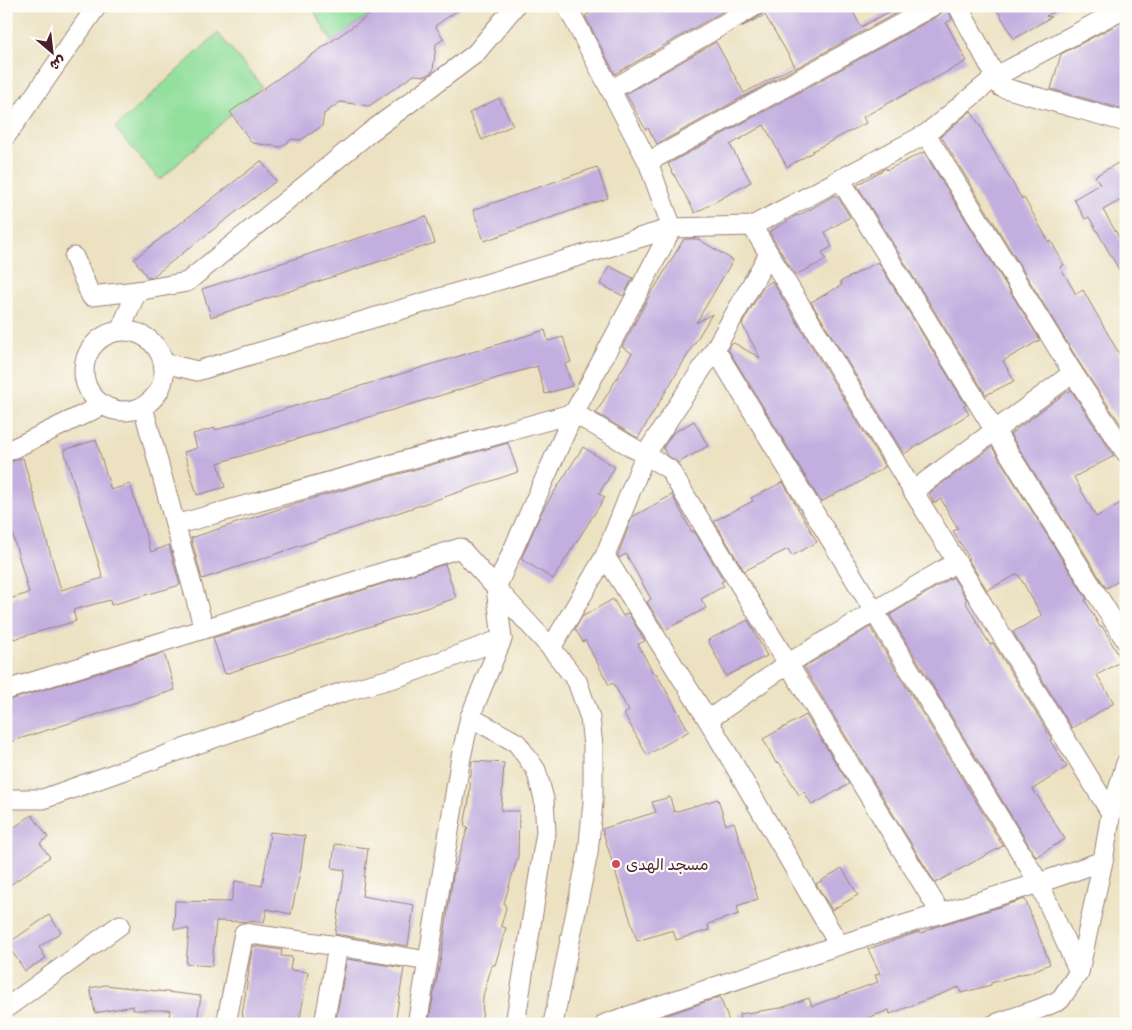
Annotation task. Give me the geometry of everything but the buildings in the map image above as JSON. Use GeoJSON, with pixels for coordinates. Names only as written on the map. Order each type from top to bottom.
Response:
{"type":"FeatureCollection","features":[{"type":"Feature","properties":{"kind":"street"},"geometry":{"type":"LineString","coordinates":[[6,136],[97,6]]}},
{"type":"Feature","properties":{"kind":"street"},"geometry":{"type":"LineString","coordinates":[[74,257],[91,296],[137,292],[187,282],[369,133],[475,54],[515,6]]}},
{"type":"Feature","properties":{"kind":"street"},"geometry":{"type":"LineString","coordinates":[[416,1024],[461,757],[470,717],[502,639],[496,588],[574,414],[672,228],[648,162],[567,6]]}},
{"type":"Feature","properties":{"kind":"street"},"geometry":{"type":"LineString","coordinates":[[611,90],[755,6]]}},
{"type":"Feature","properties":{"kind":"street"},"geometry":{"type":"LineString","coordinates":[[648,162],[933,6]]}},
{"type":"Feature","properties":{"kind":"street"},"geometry":{"type":"LineString","coordinates":[[958,6],[1001,87],[1126,122]]}},
{"type":"Feature","properties":{"kind":"street"},"geometry":{"type":"LineString","coordinates":[[164,363],[197,371],[672,228],[752,226],[926,134],[995,77],[1126,7]]}},
{"type":"Feature","properties":{"kind":"street"},"geometry":{"type":"LineString","coordinates":[[926,134],[1073,373],[1126,453]]}},
{"type":"Feature","properties":{"kind":"street"},"geometry":{"type":"LineString","coordinates":[[840,179],[1126,641]]}},
{"type":"Feature","properties":{"kind":"street"},"geometry":{"type":"LineString","coordinates":[[752,226],[1111,813]]}},
{"type":"Feature","properties":{"kind":"street"},"geometry":{"type":"LineString","coordinates":[[552,648],[605,556],[644,455],[715,349],[769,254]]}},
{"type":"Feature","properties":{"kind":"street"},"geometry":{"type":"LineString","coordinates":[[120,331],[137,292]]}},
{"type":"Feature","properties":{"kind":"street"},"geometry":{"type":"LineString","coordinates":[[120,331],[134,332],[149,340],[158,350],[164,363],[161,386],[154,398],[143,407],[129,411],[116,410],[103,405],[92,396],[85,381],[84,367],[88,353],[96,342],[108,334],[120,331]]}},
{"type":"Feature","properties":{"kind":"street"},"geometry":{"type":"LineString","coordinates":[[715,349],[1039,882],[1079,972]]}},
{"type":"Feature","properties":{"kind":"street"},"geometry":{"type":"LineString","coordinates":[[913,491],[1073,373]]}},
{"type":"Feature","properties":{"kind":"street"},"geometry":{"type":"LineString","coordinates":[[6,452],[103,405]]}},
{"type":"Feature","properties":{"kind":"street"},"geometry":{"type":"LineString","coordinates":[[143,407],[204,629]]}},
{"type":"Feature","properties":{"kind":"street"},"geometry":{"type":"LineString","coordinates":[[175,525],[574,414],[669,469],[940,912]]}},
{"type":"Feature","properties":{"kind":"street"},"geometry":{"type":"LineString","coordinates":[[6,690],[460,548],[552,648],[577,681],[590,718],[593,802],[588,853],[553,1024]]}},
{"type":"Feature","properties":{"kind":"street"},"geometry":{"type":"LineString","coordinates":[[605,556],[708,720],[839,945]]}},
{"type":"Feature","properties":{"kind":"street"},"geometry":{"type":"LineString","coordinates":[[708,720],[789,663],[956,562]]}},
{"type":"Feature","properties":{"kind":"street"},"geometry":{"type":"LineString","coordinates":[[6,799],[43,799],[333,696],[401,676],[502,639]]}},
{"type":"Feature","properties":{"kind":"street"},"geometry":{"type":"LineString","coordinates":[[470,717],[517,743],[536,770],[544,799],[546,832],[515,1024]]}},
{"type":"Feature","properties":{"kind":"street"},"geometry":{"type":"LineString","coordinates":[[995,1024],[1060,1000],[1079,972],[1103,861],[1111,813],[1126,763]]}},
{"type":"Feature","properties":{"kind":"street"},"geometry":{"type":"LineString","coordinates":[[605,1024],[839,945],[1103,861]]}},
{"type":"Feature","properties":{"kind":"street"},"geometry":{"type":"LineString","coordinates":[[6,1008],[120,925]]}},
{"type":"Feature","properties":{"kind":"street"},"geometry":{"type":"LineString","coordinates":[[226,1024],[244,933],[428,961]]}},
{"type":"Feature","properties":{"kind":"street"},"geometry":{"type":"LineString","coordinates":[[324,1024],[338,946]]}},
{"type":"Feature","properties":{"kind":"green space"},"geometry":{"type":"Polygon","coordinates":[[[311,6],[380,6],[332,42],[311,6]]]}},
{"type":"Feature","properties":{"kind":"green space"},"geometry":{"type":"Polygon","coordinates":[[[218,33],[262,86],[160,180],[115,128],[218,33]]]}},
{"type":"Feature","properties":{"kind":"place","name":"مسجد الهدى"},"geometry":{"type":"Point","coordinates":[616,864]}}]}
